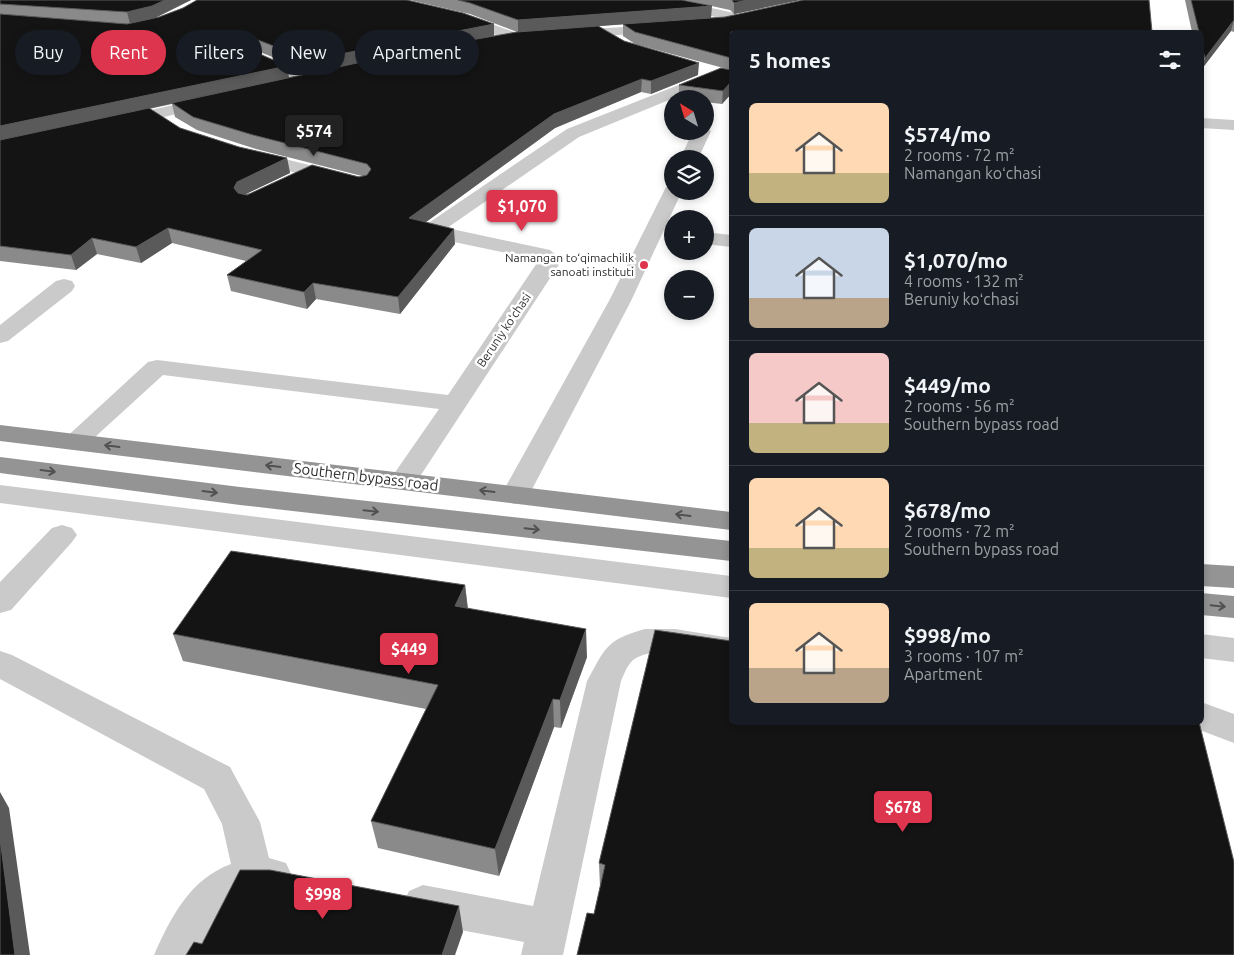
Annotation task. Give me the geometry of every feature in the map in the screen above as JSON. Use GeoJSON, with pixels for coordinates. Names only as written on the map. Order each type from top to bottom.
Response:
{"type":"FeatureCollection","features":[{"type":"Feature","properties":{"kind":"highway","name":"Southern bypass road"},"geometry":{"type":"LineString","coordinates":[[0,433],[729,521]]}},
{"type":"Feature","properties":{"kind":"highway"},"geometry":{"type":"LineString","coordinates":[[0,465],[240,496],[729,551]]}},
{"type":"Feature","properties":{"kind":"highway"},"geometry":{"type":"LineString","coordinates":[[1204,575],[1234,577]]}},
{"type":"Feature","properties":{"kind":"highway"},"geometry":{"type":"LineString","coordinates":[[1204,604],[1234,608]]}},
{"type":"Feature","properties":{"kind":"street"},"geometry":{"type":"LineString","coordinates":[[385,0],[461,18],[517,38]]}},
{"type":"Feature","properties":{"kind":"street"},"geometry":{"type":"LineString","coordinates":[[657,0],[748,18],[705,25]]}},
{"type":"Feature","properties":{"kind":"street"},"geometry":{"type":"LineString","coordinates":[[556,35],[677,27]]}},
{"type":"Feature","properties":{"kind":"street"},"geometry":{"type":"LineString","coordinates":[[604,33],[623,45]]}},
{"type":"Feature","properties":{"kind":"street"},"geometry":{"type":"LineString","coordinates":[[489,43],[536,36]]}},
{"type":"Feature","properties":{"kind":"street"},"geometry":{"type":"LineString","coordinates":[[262,59],[310,80]]}},
{"type":"Feature","properties":{"kind":"street"},"geometry":{"type":"LineString","coordinates":[[690,67],[725,75]]}},
{"type":"Feature","properties":{"kind":"street","name":"Beruniy koʻchasi"},"geometry":{"type":"LineString","coordinates":[[403,481],[549,263],[550,258],[544,254],[442,234],[438,231],[437,226],[573,133],[725,75]]}},
{"type":"Feature","properties":{"kind":"street"},"geometry":{"type":"LineString","coordinates":[[281,86],[329,76]]}},
{"type":"Feature","properties":{"kind":"street"},"geometry":{"type":"LineString","coordinates":[[108,125],[223,99]]}},
{"type":"Feature","properties":{"kind":"street"},"geometry":{"type":"LineString","coordinates":[[155,114],[176,127]]}},
{"type":"Feature","properties":{"kind":"street"},"geometry":{"type":"LineString","coordinates":[[1204,122],[1234,125]]}},
{"type":"Feature","properties":{"kind":"street"},"geometry":{"type":"LineString","coordinates":[[232,150],[354,182]]}},
{"type":"Feature","properties":{"kind":"street"},"geometry":{"type":"LineString","coordinates":[[284,185],[311,172]]}},
{"type":"Feature","properties":{"kind":"street"},"geometry":{"type":"LineString","coordinates":[[515,495],[620,302],[663,233],[671,200]]}},
{"type":"Feature","properties":{"kind":"street"},"geometry":{"type":"LineString","coordinates":[[714,239],[729,241]]}},
{"type":"Feature","properties":{"kind":"street"},"geometry":{"type":"LineString","coordinates":[[0,336],[64,286]]}},
{"type":"Feature","properties":{"kind":"street"},"geometry":{"type":"LineString","coordinates":[[74,442],[157,367],[455,403]]}},
{"type":"Feature","properties":{"kind":"street"},"geometry":{"type":"LineString","coordinates":[[0,494],[729,586]]}},
{"type":"Feature","properties":{"kind":"street"},"geometry":{"type":"LineString","coordinates":[[0,602],[62,535]]}},
{"type":"Feature","properties":{"kind":"street"},"geometry":{"type":"LineString","coordinates":[[385,897],[546,941],[604,681],[621,652],[640,640],[662,640],[729,650]]}},
{"type":"Feature","properties":{"kind":"street"},"geometry":{"type":"LineString","coordinates":[[1204,646],[1234,650]]}},
{"type":"Feature","properties":{"kind":"street"},"geometry":{"type":"LineString","coordinates":[[0,664],[217,778],[241,822],[253,875]]}},
{"type":"Feature","properties":{"kind":"street"},"geometry":{"type":"LineString","coordinates":[[1204,717],[1234,729]]}},
{"type":"Feature","properties":{"kind":"street"},"geometry":{"type":"LineString","coordinates":[[175,955],[203,904],[226,883],[253,875],[308,882]]}},
{"type":"Feature","properties":{"kind":"building"},"geometry":{"type":"Polygon","coordinates":[[[0,0],[165,0],[152,6],[127,12],[0,4],[0,0]]]}},
{"type":"Feature","properties":{"kind":"building"},"geometry":{"type":"Polygon","coordinates":[[[197,0],[407,0],[463,13],[494,24],[463,30],[355,30],[355,51],[345,53],[345,30],[272,30],[272,45],[262,42],[262,30],[176,30],[176,75],[244,75],[0,126],[0,14],[127,24],[159,17],[183,8],[197,0]]]}},
{"type":"Feature","properties":{"kind":"building"},"geometry":{"type":"Polygon","coordinates":[[[458,0],[682,0],[712,6],[518,20],[458,0]]]}},
{"type":"Feature","properties":{"kind":"building"},"geometry":{"type":"Polygon","coordinates":[[[732,0],[747,0],[734,3],[732,0]]]}},
{"type":"Feature","properties":{"kind":"building"},"geometry":{"type":"Polygon","coordinates":[[[803,0],[1149,0],[1152,30],[729,30],[729,57],[635,32],[623,24],[725,17],[803,0]]]}},
{"type":"Feature","properties":{"kind":"building"},"geometry":{"type":"Polygon","coordinates":[[[1191,0],[1234,0],[1234,20],[1205,58],[1204,30],[1198,30],[1191,0]]]}},
{"type":"Feature","properties":{"kind":"building"},"geometry":{"type":"Polygon","coordinates":[[[598,26],[624,41],[699,63],[651,81],[642,79],[554,114],[409,218],[454,229],[398,297],[313,283],[304,292],[227,275],[262,250],[168,228],[136,247],[92,238],[71,255],[0,246],[0,140],[149,108],[180,128],[239,147],[287,158],[237,182],[234,188],[238,193],[247,195],[312,165],[359,177],[367,175],[371,169],[367,164],[253,135],[193,117],[172,103],[302,75],[345,75],[345,66],[355,63],[355,75],[479,75],[479,39],[517,32],[598,26]]]}},
{"type":"Feature","properties":{"kind":"building"},"geometry":{"type":"Polygon","coordinates":[[[262,55],[272,59],[272,69],[262,71],[262,55]]]}},
{"type":"Feature","properties":{"kind":"building"},"geometry":{"type":"Polygon","coordinates":[[[721,68],[729,70],[729,84],[723,91],[679,85],[721,68]]]}},
{"type":"Feature","properties":{"kind":"building"},"geometry":{"type":"Polygon","coordinates":[[[231,551],[465,585],[455,606],[586,629],[560,700],[553,699],[495,849],[371,821],[438,685],[173,634],[231,551]]]}},
{"type":"Feature","properties":{"kind":"building"},"geometry":{"type":"Polygon","coordinates":[[[655,630],[729,641],[729,725],[1200,725],[1234,862],[1234,955],[577,955],[587,913],[594,914],[605,865],[599,863],[655,630]]]}},
{"type":"Feature","properties":{"kind":"building"},"geometry":{"type":"Polygon","coordinates":[[[0,838],[15,955],[0,955],[0,838]]]}},
{"type":"Feature","properties":{"kind":"building"},"geometry":{"type":"Polygon","coordinates":[[[240,870],[270,870],[459,906],[442,955],[186,955],[194,942],[202,944],[240,870]]]}},
{"type":"Feature","properties":{"kind":"place","name":"Namangan to‘qimachilik sanoati instituti"},"geometry":{"type":"Point","coordinates":[644,265]}}]}
